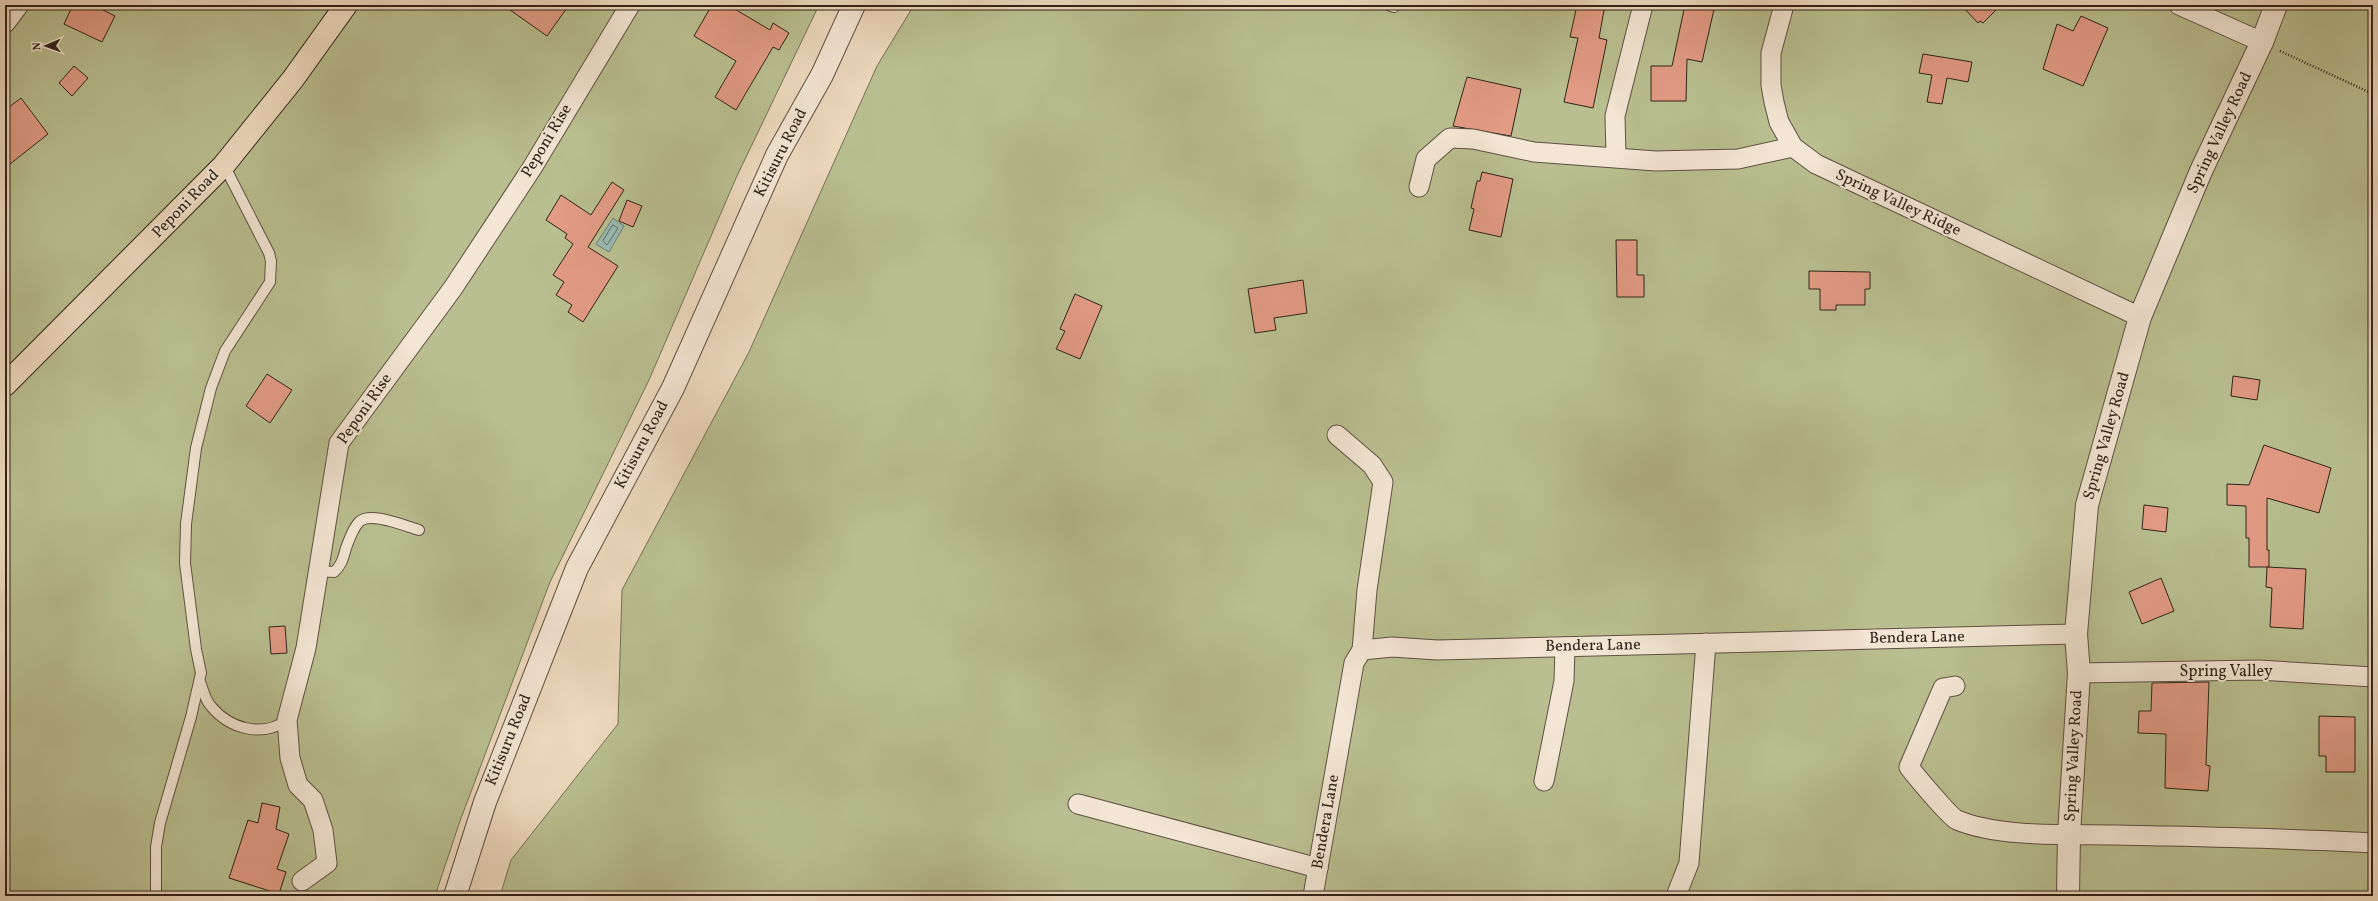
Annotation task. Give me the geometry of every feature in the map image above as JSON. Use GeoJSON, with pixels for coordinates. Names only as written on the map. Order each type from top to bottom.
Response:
{"type":"FeatureCollection","features":[{"type":"Feature","properties":{"kind":"main road","name":"Peponi Road"},"geometry":{"type":"LineString","coordinates":[[5,385],[224,165],[293,79],[346,5]]}},
{"type":"Feature","properties":{"kind":"street"},"geometry":{"type":"LineString","coordinates":[[5,21],[17,5]]}},
{"type":"Feature","properties":{"kind":"street","name":"Peponi Rise"},"geometry":{"type":"LineString","coordinates":[[302,880],[326,863],[322,830],[313,800],[298,785],[290,758],[287,720],[306,648],[339,442],[454,288],[532,168],[630,5]]}},
{"type":"Feature","properties":{"kind":"street","name":"Kitisuru Road"},"geometry":{"type":"LineString","coordinates":[[455,896],[485,802],[577,568],[673,388],[777,155],[822,75],[854,5]]}},
{"type":"Feature","properties":{"kind":"street"},"geometry":{"type":"LineString","coordinates":[[1616,157],[1615,116],[1643,5]]}},
{"type":"Feature","properties":{"kind":"street","name":"Spring Valley Ridge"},"geometry":{"type":"LineString","coordinates":[[1784,5],[1771,54],[1771,85],[1779,122],[1793,147],[1816,164],[2140,317]]}},
{"type":"Feature","properties":{"kind":"street"},"geometry":{"type":"LineString","coordinates":[[2179,5],[2262,42]]}},
{"type":"Feature","properties":{"kind":"street","name":"Spring Valley Road"},"geometry":{"type":"LineString","coordinates":[[2068,896],[2069,834],[2079,673],[2076,634],[2087,505],[2140,317],[2201,171],[2262,42],[2276,5]]}},
{"type":"Feature","properties":{"kind":"street"},"geometry":{"type":"LineString","coordinates":[[1419,187],[1426,159],[1450,138],[1473,139],[1534,152],[1656,161],[1738,159],[1793,147]]}},
{"type":"Feature","properties":{"kind":"street"},"geometry":{"type":"LineString","coordinates":[[1337,435],[1372,465],[1383,482],[1367,590],[1362,650]]}},
{"type":"Feature","properties":{"kind":"street","name":"Bendera Lane"},"geometry":{"type":"LineString","coordinates":[[1313,896],[1354,663],[1362,650],[1392,647],[1438,650],[2076,634]]}},
{"type":"Feature","properties":{"kind":"street"},"geometry":{"type":"LineString","coordinates":[[1676,896],[1689,863],[1706,643]]}},
{"type":"Feature","properties":{"kind":"street"},"geometry":{"type":"LineString","coordinates":[[1544,781],[1564,681],[1565,647]]}},
{"type":"Feature","properties":{"kind":"street","name":"Spring Valley"},"geometry":{"type":"LineString","coordinates":[[2079,673],[2259,670],[2373,677]]}},
{"type":"Feature","properties":{"kind":"street"},"geometry":{"type":"LineString","coordinates":[[1955,686],[1943,688],[1909,767],[1916,778],[1956,820],[1992,830],[2069,834],[2300,838],[2373,843]]}},
{"type":"Feature","properties":{"kind":"street"},"geometry":{"type":"LineString","coordinates":[[1078,804],[1318,868]]}},
{"type":"Feature","properties":{"kind":"lane"},"geometry":{"type":"LineString","coordinates":[[156,896],[156,847],[160,823],[200,682],[201,672],[196,649],[185,563],[186,524],[196,448],[211,388],[225,351],[270,282],[271,261],[224,165]]}},
{"type":"Feature","properties":{"kind":"lane"},"geometry":{"type":"LineString","coordinates":[[317,572],[334,572],[341,566],[354,530],[359,522],[367,518],[376,518],[419,530]]}},
{"type":"Feature","properties":{"kind":"lane"},"geometry":{"type":"LineString","coordinates":[[200,682],[209,704],[225,720],[254,730],[278,727],[287,720]]}},
{"type":"Feature","properties":{"kind":"path"},"geometry":{"type":"LineString","coordinates":[[2262,42],[2373,94]]}},
{"type":"Feature","properties":{"kind":"green space"},"geometry":{"type":"Polygon","coordinates":[[[5,5],[819,5],[736,178],[649,380],[550,582],[460,821],[435,896],[5,896],[5,5]]]}},
{"type":"Feature","properties":{"kind":"green space"},"geometry":{"type":"Polygon","coordinates":[[[914,5],[2373,5],[2373,896],[500,896],[511,860],[618,724],[622,590],[749,352],[877,66],[914,5]]]}},
{"type":"Feature","properties":{"kind":"water"},"geometry":{"type":"Polygon","coordinates":[[[613,218],[624,226],[609,252],[596,244],[613,218]]]}},
{"type":"Feature","properties":{"kind":"building"},"geometry":{"type":"Polygon","coordinates":[[[73,5],[93,5],[115,16],[102,42],[64,24],[73,5]]]}},
{"type":"Feature","properties":{"kind":"building"},"geometry":{"type":"Polygon","coordinates":[[[503,5],[569,5],[547,36],[503,5]]]}},
{"type":"Feature","properties":{"kind":"building"},"geometry":{"type":"Polygon","coordinates":[[[712,5],[728,5],[770,30],[773,23],[789,33],[779,50],[773,47],[736,110],[715,97],[736,61],[694,36],[712,5]]]}},
{"type":"Feature","properties":{"kind":"building"},"geometry":{"type":"Polygon","coordinates":[[[1577,5],[1605,5],[1599,38],[1607,40],[1593,108],[1564,102],[1578,38],[1570,37],[1577,5]]]}},
{"type":"Feature","properties":{"kind":"building"},"geometry":{"type":"Polygon","coordinates":[[[1685,5],[1715,5],[1702,62],[1687,59],[1686,101],[1651,101],[1651,66],[1672,66],[1685,5]]]}},
{"type":"Feature","properties":{"kind":"building"},"geometry":{"type":"Polygon","coordinates":[[[1961,5],[2001,5],[1983,23],[1980,21],[1978,23],[1961,5]]]}},
{"type":"Feature","properties":{"kind":"building"},"geometry":{"type":"Polygon","coordinates":[[[2081,16],[2108,28],[2083,86],[2043,69],[2057,24],[2073,31],[2081,16]]]}},
{"type":"Feature","properties":{"kind":"building"},"geometry":{"type":"Polygon","coordinates":[[[1923,54],[1972,62],[1968,82],[1947,78],[1942,104],[1927,102],[1932,75],[1919,73],[1923,54]]]}},
{"type":"Feature","properties":{"kind":"building"},"geometry":{"type":"Polygon","coordinates":[[[74,66],[88,78],[72,96],[59,83],[74,66]]]}},
{"type":"Feature","properties":{"kind":"building"},"geometry":{"type":"Polygon","coordinates":[[[1467,77],[1521,89],[1511,136],[1453,126],[1467,77]]]}},
{"type":"Feature","properties":{"kind":"building"},"geometry":{"type":"Polygon","coordinates":[[[21,98],[48,134],[5,168],[5,110],[21,98]]]}},
{"type":"Feature","properties":{"kind":"building"},"geometry":{"type":"Polygon","coordinates":[[[1482,172],[1513,179],[1501,237],[1469,230],[1474,209],[1471,208],[1477,181],[1480,181],[1482,172]]]}},
{"type":"Feature","properties":{"kind":"building"},"geometry":{"type":"Polygon","coordinates":[[[612,182],[624,190],[588,247],[618,266],[583,322],[568,312],[572,305],[556,295],[564,282],[553,275],[573,244],[565,238],[567,234],[546,220],[561,195],[591,215],[612,182]]]}},
{"type":"Feature","properties":{"kind":"building"},"geometry":{"type":"Polygon","coordinates":[[[627,200],[642,206],[633,227],[619,221],[627,200]]]}},
{"type":"Feature","properties":{"kind":"building"},"geometry":{"type":"Polygon","coordinates":[[[1616,240],[1637,240],[1637,275],[1644,275],[1644,297],[1617,297],[1616,240]]]}},
{"type":"Feature","properties":{"kind":"building"},"geometry":{"type":"Polygon","coordinates":[[[1809,271],[1870,272],[1870,289],[1865,289],[1865,305],[1836,305],[1836,310],[1820,310],[1820,289],[1809,289],[1809,271]]]}},
{"type":"Feature","properties":{"kind":"building"},"geometry":{"type":"Polygon","coordinates":[[[1303,280],[1307,313],[1274,318],[1276,330],[1255,333],[1248,289],[1303,280]]]}},
{"type":"Feature","properties":{"kind":"building"},"geometry":{"type":"Polygon","coordinates":[[[1075,294],[1102,306],[1080,359],[1056,349],[1065,331],[1060,329],[1075,294]]]}},
{"type":"Feature","properties":{"kind":"building"},"geometry":{"type":"Polygon","coordinates":[[[267,374],[292,390],[270,423],[246,406],[267,374]]]}},
{"type":"Feature","properties":{"kind":"building"},"geometry":{"type":"Polygon","coordinates":[[[2233,376],[2260,380],[2257,400],[2231,396],[2233,376]]]}},
{"type":"Feature","properties":{"kind":"building"},"geometry":{"type":"Polygon","coordinates":[[[2264,445],[2331,468],[2319,513],[2267,498],[2267,550],[2269,550],[2269,567],[2249,567],[2249,538],[2246,538],[2246,506],[2227,505],[2227,484],[2249,485],[2264,445]]]}},
{"type":"Feature","properties":{"kind":"building"},"geometry":{"type":"Polygon","coordinates":[[[2144,505],[2168,508],[2166,532],[2142,529],[2144,505]]]}},
{"type":"Feature","properties":{"kind":"building"},"geometry":{"type":"Polygon","coordinates":[[[2267,567],[2306,569],[2303,629],[2270,627],[2272,588],[2266,587],[2267,567]]]}},
{"type":"Feature","properties":{"kind":"building"},"geometry":{"type":"Polygon","coordinates":[[[2161,578],[2174,611],[2142,624],[2129,592],[2161,578]]]}},
{"type":"Feature","properties":{"kind":"building"},"geometry":{"type":"Polygon","coordinates":[[[285,626],[287,653],[271,654],[269,627],[285,626]]]}},
{"type":"Feature","properties":{"kind":"building"},"geometry":{"type":"Polygon","coordinates":[[[2209,682],[2206,765],[2210,766],[2208,791],[2165,788],[2166,734],[2138,733],[2139,711],[2151,711],[2152,683],[2209,682]]]}},
{"type":"Feature","properties":{"kind":"building"},"geometry":{"type":"Polygon","coordinates":[[[2319,716],[2355,717],[2355,772],[2326,772],[2326,756],[2319,756],[2319,716]]]}},
{"type":"Feature","properties":{"kind":"building"},"geometry":{"type":"Polygon","coordinates":[[[262,803],[280,807],[276,829],[289,834],[277,869],[286,872],[279,894],[229,878],[248,820],[258,823],[262,803]]]}}]}
